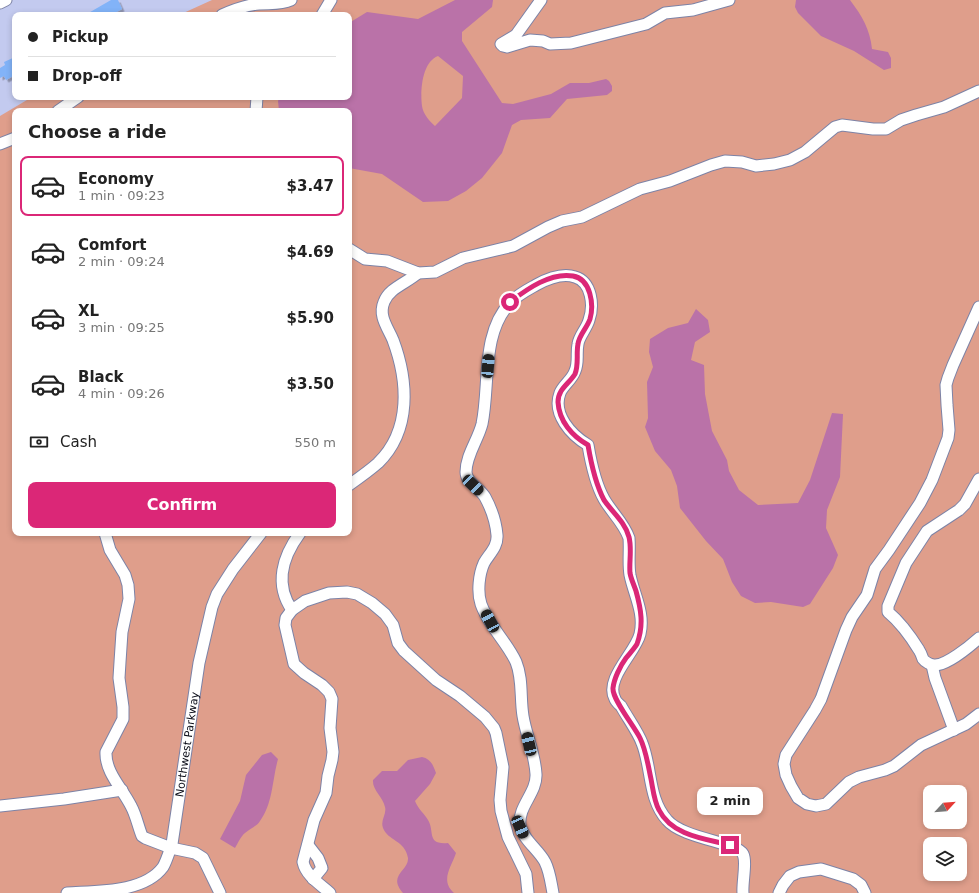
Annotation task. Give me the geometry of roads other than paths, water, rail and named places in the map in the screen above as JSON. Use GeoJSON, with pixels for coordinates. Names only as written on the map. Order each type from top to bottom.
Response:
{"type":"FeatureCollection","features":[{"type":"Feature","properties":{"kind":"street"},"geometry":{"type":"LineString","coordinates":[[0,3],[6,0]]}},
{"type":"Feature","properties":{"kind":"street"},"geometry":{"type":"LineString","coordinates":[[231,12],[258,4],[275,4],[291,0]]}},
{"type":"Feature","properties":{"kind":"street"},"geometry":{"type":"LineString","coordinates":[[324,12],[331,0]]}},
{"type":"Feature","properties":{"kind":"street"},"geometry":{"type":"LineString","coordinates":[[541,0],[516,36],[501,44],[503,46],[507,47],[530,40],[543,41],[550,44],[571,43],[646,24],[665,13],[693,10],[729,0]]}},
{"type":"Feature","properties":{"kind":"street"},"geometry":{"type":"LineString","coordinates":[[352,251],[365,259],[387,261],[418,273],[435,272],[463,258],[513,246],[548,227],[562,221],[582,217],[640,189],[670,181],[711,165],[725,161],[742,162],[756,166],[790,160],[805,152],[835,127],[842,125],[886,129],[901,120],[916,114],[944,107],[979,92]]}},
{"type":"Feature","properties":{"kind":"street"},"geometry":{"type":"LineString","coordinates":[[62,108],[74,100]]}},
{"type":"Feature","properties":{"kind":"street"},"geometry":{"type":"LineString","coordinates":[[0,144],[12,139]]}},
{"type":"Feature","properties":{"kind":"street"},"geometry":{"type":"LineString","coordinates":[[352,483],[379,462],[384,456],[396,436],[403,418],[404,380],[393,340],[381,311],[387,295],[418,273]]}},
{"type":"Feature","properties":{"kind":"street"},"geometry":{"type":"LineString","coordinates":[[553,893],[545,863],[520,827],[522,809],[536,782],[536,772],[523,716],[520,678],[516,664],[481,603],[479,591],[480,578],[484,564],[493,551],[498,539],[496,526],[484,494],[467,477],[466,470],[481,427],[486,400],[489,351],[496,326],[502,313],[510,302],[521,293],[554,277],[574,276],[582,280],[589,289],[591,299],[590,319],[578,342],[578,364],[574,375],[560,392],[558,400],[560,412],[571,432],[579,440],[588,445],[593,471],[599,488],[605,500],[628,533],[630,575],[642,618],[640,634],[636,646],[625,660],[616,678],[613,689],[615,699],[642,743],[655,800],[660,812],[668,822],[678,830],[703,839],[730,845],[742,852],[744,855],[743,893]]}},
{"type":"Feature","properties":{"kind":"street"},"geometry":{"type":"LineString","coordinates":[[979,307],[953,364],[946,385],[949,430],[948,438],[932,480],[926,493],[875,569],[867,595],[852,617],[846,630],[821,699],[786,755],[784,764],[786,775],[790,786],[798,798],[807,804],[816,806],[826,804],[849,782],[894,766],[921,745],[954,730],[979,714]]}},
{"type":"Feature","properties":{"kind":"street"},"geometry":{"type":"LineString","coordinates":[[954,730],[935,678],[932,665],[923,658],[917,647],[894,616],[888,612],[888,606],[906,563],[927,531],[962,507],[971,495],[979,478]]}},
{"type":"Feature","properties":{"kind":"street"},"geometry":{"type":"LineString","coordinates":[[106,536],[110,550],[125,575],[128,585],[129,599],[122,632],[120,662],[123,719],[106,752],[105,757],[109,770],[132,806],[142,836],[170,848],[195,853],[203,858],[220,893]]}},
{"type":"Feature","properties":{"kind":"street","name":"Northwest Parkway"},"geometry":{"type":"LineString","coordinates":[[67,893],[129,888],[150,880],[162,869],[170,848],[177,815],[199,663],[212,607],[217,594],[233,568],[259,536]]}},
{"type":"Feature","properties":{"kind":"street"},"geometry":{"type":"LineString","coordinates":[[292,610],[285,596],[282,570],[286,555],[298,536]]}},
{"type":"Feature","properties":{"kind":"street"},"geometry":{"type":"LineString","coordinates":[[330,893],[313,879],[304,869],[303,862],[314,820],[326,792],[332,760],[333,752],[330,728],[332,699],[329,692],[294,664],[285,625],[286,618],[292,610],[305,601],[329,593],[347,592],[357,594],[372,603],[385,614],[393,625],[398,643],[404,651],[436,680],[460,696],[485,717],[494,728],[503,767],[500,800],[502,816],[508,837],[526,874],[528,893]]}},
{"type":"Feature","properties":{"kind":"street"},"geometry":{"type":"LineString","coordinates":[[932,665],[936,665],[952,658],[979,638]]}},
{"type":"Feature","properties":{"kind":"street"},"geometry":{"type":"LineString","coordinates":[[0,806],[64,799],[122,790]]}},
{"type":"Feature","properties":{"kind":"street"},"geometry":{"type":"LineString","coordinates":[[308,845],[318,858],[322,868],[313,879]]}},
{"type":"Feature","properties":{"kind":"street"},"geometry":{"type":"LineString","coordinates":[[779,893],[790,876],[799,872],[821,869],[860,884],[865,893]]}}]}
